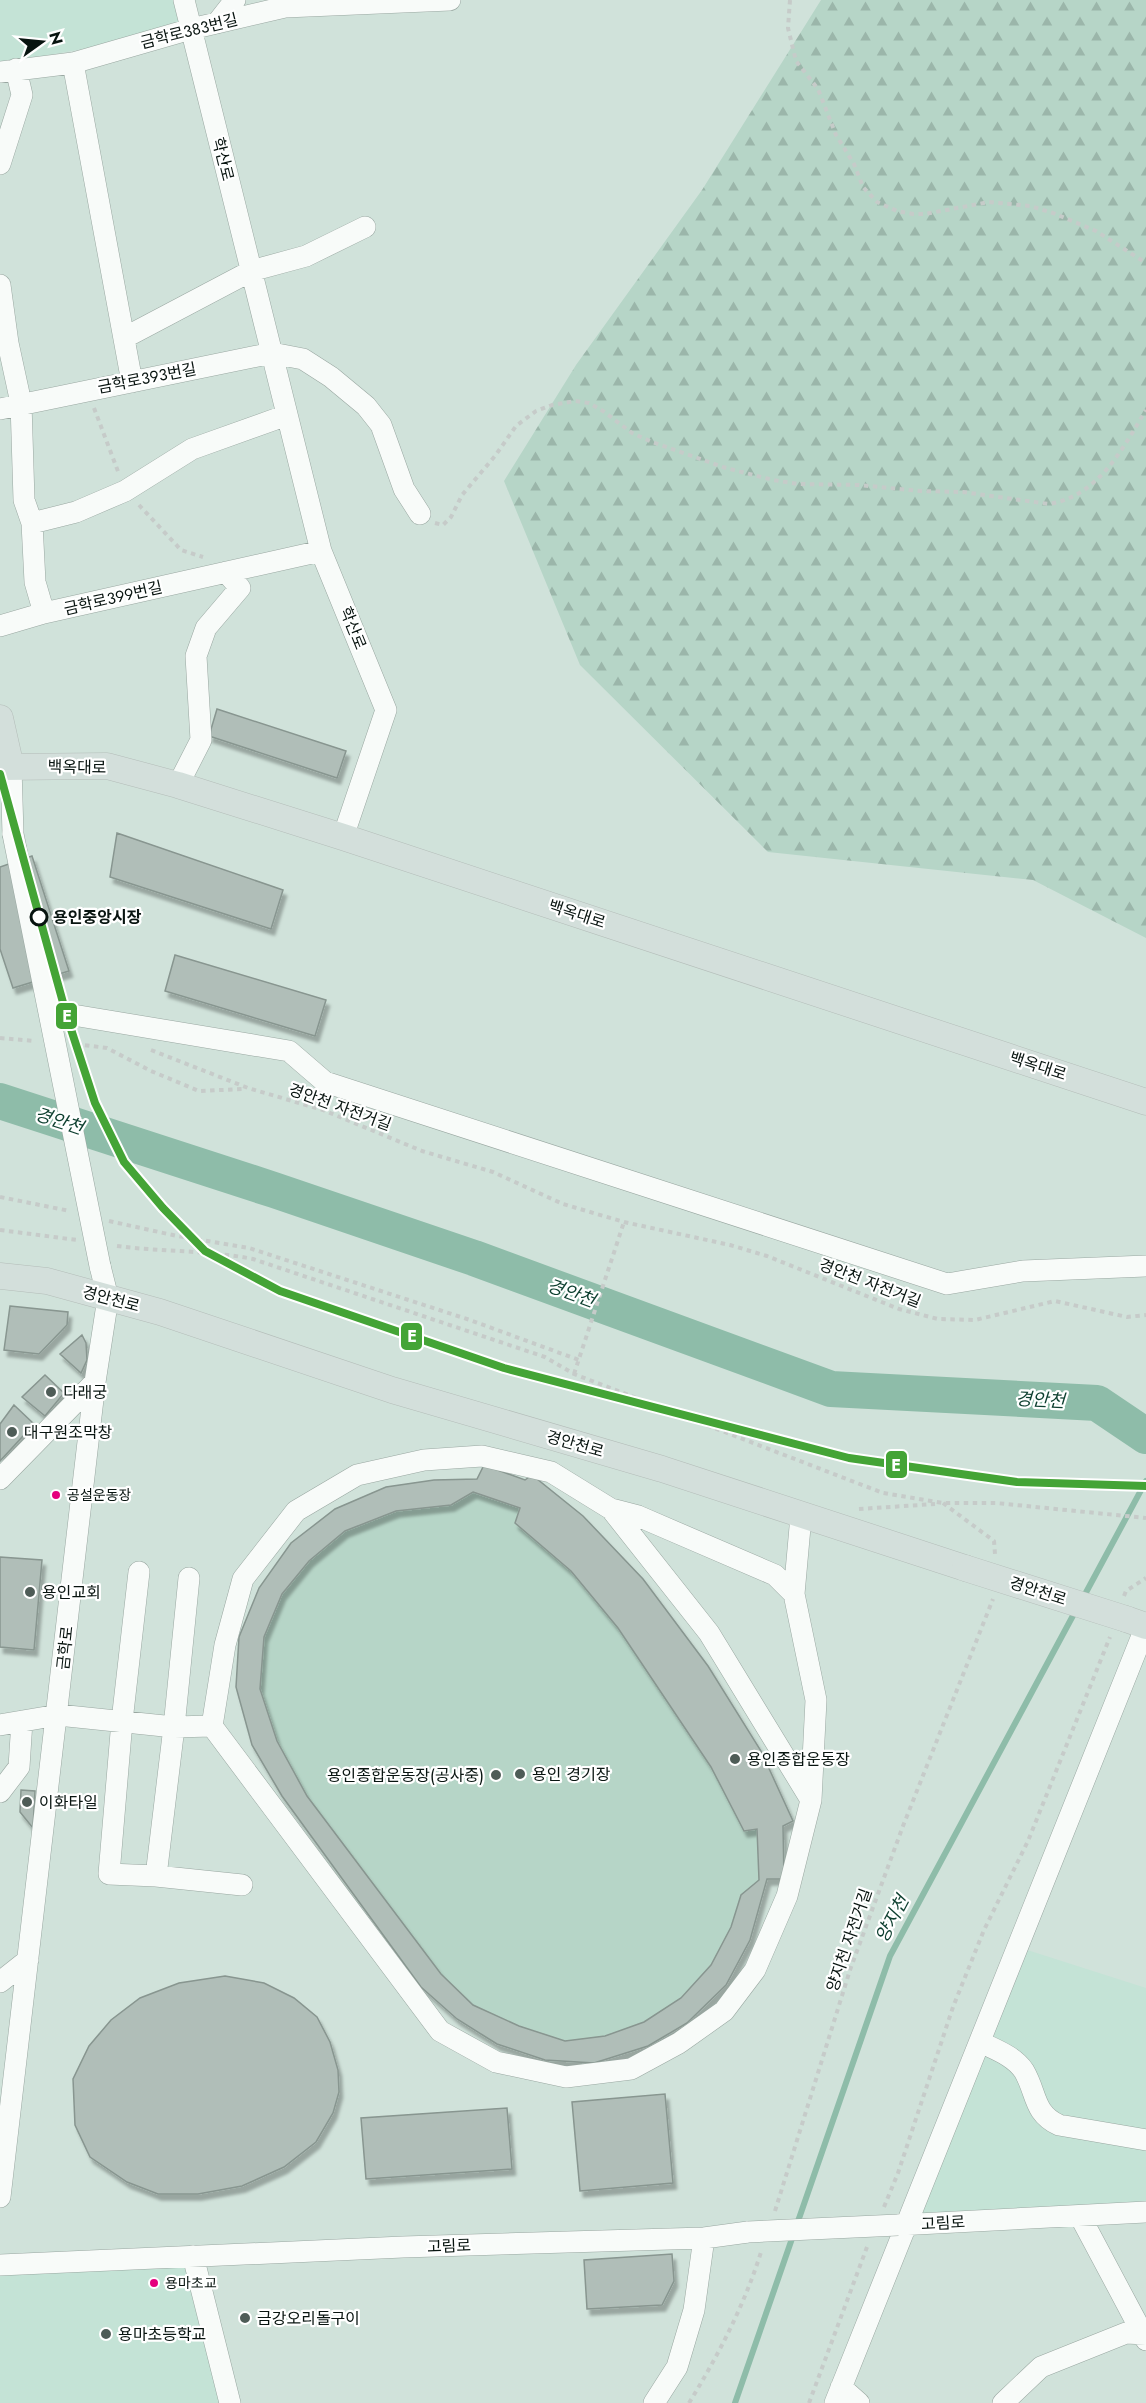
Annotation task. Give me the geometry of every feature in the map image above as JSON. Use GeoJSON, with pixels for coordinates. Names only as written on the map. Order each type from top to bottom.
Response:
{"type":"FeatureCollection","features":[{"type":"Feature","properties":{"kind":"main road"},"geometry":{"type":"LineString","coordinates":[[0,718],[5,767]]}},
{"type":"Feature","properties":{"kind":"main road","name":"백옥대로"},"geometry":{"type":"LineString","coordinates":[[5,767],[107,766],[178,785],[343,837],[1146,1102]]}},
{"type":"Feature","properties":{"kind":"main road","name":"경안천로"},"geometry":{"type":"LineString","coordinates":[[0,1276],[47,1281],[171,1316],[392,1390],[662,1469],[801,1516],[1127,1619]]}},
{"type":"Feature","properties":{"kind":"street","name":"학산로"},"geometry":{"type":"LineString","coordinates":[[184,0],[321,551],[386,710],[343,837]]}},
{"type":"Feature","properties":{"kind":"street"},"geometry":{"type":"LineString","coordinates":[[217,23],[235,0]]}},
{"type":"Feature","properties":{"kind":"street","name":"금학로383번길"},"geometry":{"type":"LineString","coordinates":[[0,164],[22,95],[8,70],[73,63],[190,29],[285,8],[450,0]]}},
{"type":"Feature","properties":{"kind":"street"},"geometry":{"type":"LineString","coordinates":[[73,63],[132,382]]}},
{"type":"Feature","properties":{"kind":"street"},"geometry":{"type":"LineString","coordinates":[[124,338],[251,271],[306,256],[364,227]]}},
{"type":"Feature","properties":{"kind":"street"},"geometry":{"type":"LineString","coordinates":[[0,285],[8,343],[21,403],[24,500],[32,523],[35,582],[44,614]]}},
{"type":"Feature","properties":{"kind":"street"},"geometry":{"type":"LineString","coordinates":[[272,353],[303,359],[331,377],[366,406],[381,425],[404,489],[420,514]]}},
{"type":"Feature","properties":{"kind":"street","name":"금학로393번길"},"geometry":{"type":"LineString","coordinates":[[0,409],[272,353]]}},
{"type":"Feature","properties":{"kind":"street"},"geometry":{"type":"LineString","coordinates":[[32,523],[76,512],[125,491],[192,449],[287,415]]}},
{"type":"Feature","properties":{"kind":"street","name":"금학로399번길"},"geometry":{"type":"LineString","coordinates":[[0,626],[321,551]]}},
{"type":"Feature","properties":{"kind":"street"},"geometry":{"type":"LineString","coordinates":[[178,785],[201,740],[196,656],[206,628],[240,588],[226,572]]}},
{"type":"Feature","properties":{"kind":"street","name":"금학로"},"geometry":{"type":"LineString","coordinates":[[0,2197],[58,1715],[95,1382],[108,1298],[13,834],[5,767]]}},
{"type":"Feature","properties":{"kind":"street"},"geometry":{"type":"LineString","coordinates":[[49,1011],[289,1051],[325,1082],[947,1284],[1023,1271],[1146,1266]]}},
{"type":"Feature","properties":{"kind":"street"},"geometry":{"type":"LineString","coordinates":[[0,1479],[95,1382]]}},
{"type":"Feature","properties":{"kind":"street"},"geometry":{"type":"LineString","coordinates":[[794,1593],[775,1575],[638,1516],[610,1509],[551,1472],[482,1456],[424,1460],[357,1475],[296,1511],[243,1579],[225,1645],[212,1726],[440,2031],[496,2062],[566,2077],[631,2068],[679,2043],[724,2011],[755,1970],[787,1896],[811,1800],[816,1700],[794,1593],[801,1516]]}},
{"type":"Feature","properties":{"kind":"street"},"geometry":{"type":"LineString","coordinates":[[610,1509],[709,1633],[811,1800]]}},
{"type":"Feature","properties":{"kind":"street"},"geometry":{"type":"LineString","coordinates":[[139,1572],[122,1721],[109,1874],[156,1876],[242,1885]]}},
{"type":"Feature","properties":{"kind":"street"},"geometry":{"type":"LineString","coordinates":[[156,1876],[189,1578]]}},
{"type":"Feature","properties":{"kind":"street"},"geometry":{"type":"LineString","coordinates":[[859,2403],[838,2395],[896,2221],[980,2042],[1127,1619]]}},
{"type":"Feature","properties":{"kind":"street"},"geometry":{"type":"LineString","coordinates":[[0,1725],[58,1715],[174,1727],[212,1726]]}},
{"type":"Feature","properties":{"kind":"street"},"geometry":{"type":"LineString","coordinates":[[0,1792],[19,1767],[22,1721]]}},
{"type":"Feature","properties":{"kind":"street"},"geometry":{"type":"LineString","coordinates":[[0,1982],[28,1960]]}},
{"type":"Feature","properties":{"kind":"street"},"geometry":{"type":"LineString","coordinates":[[980,2042],[1009,2056],[1023,2070],[1047,2120],[1059,2125],[1146,2140]]}},
{"type":"Feature","properties":{"kind":"street","name":"고림로"},"geometry":{"type":"LineString","coordinates":[[0,2265],[403,2247],[756,2237],[896,2221],[1146,2212]]}},
{"type":"Feature","properties":{"kind":"street"},"geometry":{"type":"LineString","coordinates":[[1080,2216],[1145,2336]]}},
{"type":"Feature","properties":{"kind":"street"},"geometry":{"type":"LineString","coordinates":[[654,2403],[677,2367],[694,2310],[704,2238]]}},
{"type":"Feature","properties":{"kind":"street"},"geometry":{"type":"LineString","coordinates":[[193,2256],[230,2403]]}},
{"type":"Feature","properties":{"kind":"street"},"geometry":{"type":"LineString","coordinates":[[1003,2403],[1041,2367],[1126,2333],[1145,2336]]}},
{"type":"Feature","properties":{"kind":"path"},"geometry":{"type":"LineString","coordinates":[[790,0],[788,28],[796,61],[818,89],[836,135],[854,164],[863,187],[877,202],[897,211],[913,214],[926,214],[989,202],[1030,206],[1096,231],[1146,263]]}},
{"type":"Feature","properties":{"kind":"path"},"geometry":{"type":"LineString","coordinates":[[420,514],[430,522],[443,525],[451,517],[462,495],[495,456],[516,426],[536,411],[564,402],[589,403],[632,433],[652,442],[726,468],[773,480],[798,484],[859,485],[920,491],[963,492],[1048,504],[1061,502],[1092,486],[1106,471],[1146,410]]}},
{"type":"Feature","properties":{"kind":"path"},"geometry":{"type":"LineString","coordinates":[[81,1044],[107,1048],[151,1071],[199,1091],[248,1088]]}},
{"type":"Feature","properties":{"kind":"path","name":"경안천 자전거길"},"geometry":{"type":"LineString","coordinates":[[149,1050],[248,1088],[323,1110],[422,1150],[493,1172],[563,1204],[624,1222],[730,1245],[766,1256],[899,1309],[938,1319],[975,1320],[1055,1301],[1127,1317],[1146,1315]]}},
{"type":"Feature","properties":{"kind":"path"},"geometry":{"type":"LineString","coordinates":[[0,1197],[77,1213]]}},
{"type":"Feature","properties":{"kind":"path"},"geometry":{"type":"LineString","coordinates":[[99,1218],[177,1236],[249,1248],[470,1320],[579,1360]]}},
{"type":"Feature","properties":{"kind":"path"},"geometry":{"type":"LineString","coordinates":[[574,1374],[624,1222]]}},
{"type":"Feature","properties":{"kind":"path"},"geometry":{"type":"LineString","coordinates":[[0,1230],[78,1240]]}},
{"type":"Feature","properties":{"kind":"path"},"geometry":{"type":"LineString","coordinates":[[112,1245],[156,1251],[219,1252],[253,1259],[545,1357],[574,1374],[883,1493],[943,1503],[994,1540],[995,1561]]}},
{"type":"Feature","properties":{"kind":"path"},"geometry":{"type":"LineString","coordinates":[[851,1511],[862,1508],[943,1503],[996,1503],[1146,1518]]}},
{"type":"Feature","properties":{"kind":"path"},"geometry":{"type":"LineString","coordinates":[[896,2221],[898,2173],[953,2007],[984,1930],[1028,1841],[1127,1619],[1126,1591],[1146,1578]]}},
{"type":"Feature","properties":{"kind":"path","name":"양지천 자전거길"},"geometry":{"type":"LineString","coordinates":[[772,2220],[850,1970],[903,1826],[996,1592]]}},
{"type":"Feature","properties":{"kind":"path"},"geometry":{"type":"LineString","coordinates":[[689,2403],[716,2360],[750,2287],[756,2237]]}},
{"type":"Feature","properties":{"kind":"path"},"geometry":{"type":"LineString","coordinates":[[809,2403],[867,2246]]}},
{"type":"Feature","properties":{"kind":"shaded area"},"geometry":{"type":"Polygon","coordinates":[[[0,0],[184,0],[191,29],[0,64],[0,0]]]}},
{"type":"Feature","properties":{"kind":"shaded area"},"geometry":{"type":"Polygon","coordinates":[[[1018,1947],[1146,1988],[1146,2211],[908,2225],[1018,1947]]]}},
{"type":"Feature","properties":{"kind":"shaded area","name":"용마초등학교"},"geometry":{"type":"Polygon","coordinates":[[[193,2256],[230,2403],[0,2403],[0,2265],[193,2256]]]}},
{"type":"Feature","properties":{"kind":"green space"},"geometry":{"type":"Polygon","coordinates":[[[821,0],[1146,0],[1146,938],[1033,880],[768,852],[580,665],[504,481],[576,365],[702,190],[821,0]]]}},
{"type":"Feature","properties":{"kind":"green space","name":"용인 경기장"},"geometry":{"type":"Polygon","coordinates":[[[484,1465],[524,1480],[532,1475],[583,1516],[643,1579],[708,1666],[761,1751],[793,1821],[783,1826],[784,1879],[767,1879],[750,1940],[726,1985],[687,2023],[594,2063],[545,2060],[497,2044],[457,2019],[421,1987],[282,1796],[252,1745],[236,1687],[239,1637],[259,1588],[291,1543],[335,1509],[386,1487],[434,1480],[477,1479],[484,1465]]]}},
{"type":"Feature","properties":{"kind":"building"},"geometry":{"type":"Polygon","coordinates":[[[217,709],[346,751],[337,778],[209,736],[217,709]]]}},
{"type":"Feature","properties":{"kind":"building"},"geometry":{"type":"Polygon","coordinates":[[[117,833],[283,890],[271,929],[110,877],[117,833]]]}},
{"type":"Feature","properties":{"kind":"building"},"geometry":{"type":"Polygon","coordinates":[[[32,856],[69,971],[13,988],[0,949],[0,867],[32,856]]]}},
{"type":"Feature","properties":{"kind":"building"},"geometry":{"type":"Polygon","coordinates":[[[175,955],[326,1000],[315,1036],[165,991],[175,955]]]}},
{"type":"Feature","properties":{"kind":"building"},"geometry":{"type":"Polygon","coordinates":[[[10,1306],[68,1312],[67,1325],[39,1354],[4,1350],[10,1306]]]}},
{"type":"Feature","properties":{"kind":"building"},"geometry":{"type":"Polygon","coordinates":[[[82,1335],[86,1343],[87,1360],[81,1373],[60,1354],[82,1335]]]}},
{"type":"Feature","properties":{"kind":"building"},"geometry":{"type":"Polygon","coordinates":[[[45,1375],[64,1393],[45,1416],[22,1397],[45,1375]]]}},
{"type":"Feature","properties":{"kind":"building"},"geometry":{"type":"Polygon","coordinates":[[[14,1405],[34,1424],[0,1461],[0,1424],[14,1405]]]}},
{"type":"Feature","properties":{"kind":"building","name":"용인종합운동장"},"geometry":{"type":"Polygon","coordinates":[[[484,1465],[525,1480],[532,1475],[583,1516],[643,1579],[708,1666],[761,1751],[793,1821],[783,1826],[784,1879],[767,1879],[750,1940],[726,1985],[687,2023],[648,2046],[594,2063],[545,2060],[497,2044],[457,2019],[421,1987],[282,1796],[252,1745],[236,1687],[239,1637],[259,1588],[291,1543],[335,1509],[386,1487],[434,1480],[477,1479],[484,1465]],[[473,1492],[451,1505],[396,1511],[345,1531],[309,1561],[282,1594],[264,1637],[260,1689],[277,1741],[307,1796],[441,1974],[473,2005],[519,2026],[565,2041],[605,2036],[644,2022],[681,1998],[711,1965],[731,1927],[741,1895],[759,1880],[757,1829],[744,1831],[711,1767],[618,1628],[571,1571],[515,1523],[520,1508],[473,1492]]]}},
{"type":"Feature","properties":{"kind":"building","name":"용인교회"},"geometry":{"type":"Polygon","coordinates":[[[0,1557],[42,1560],[34,1650],[0,1647],[0,1557]]]}},
{"type":"Feature","properties":{"kind":"building","name":"이화타일"},"geometry":{"type":"Polygon","coordinates":[[[21,1790],[35,1791],[33,1828],[20,1812],[21,1790]]]}},
{"type":"Feature","properties":{"kind":"building"},"geometry":{"type":"Polygon","coordinates":[[[225,1976],[264,1983],[294,1998],[317,2017],[330,2042],[338,2070],[339,2092],[333,2113],[316,2142],[284,2167],[242,2186],[198,2194],[158,2194],[127,2182],[90,2157],[75,2125],[73,2079],[89,2046],[111,2020],[140,1998],[179,1983],[225,1976]]]}},
{"type":"Feature","properties":{"kind":"building"},"geometry":{"type":"Polygon","coordinates":[[[665,2094],[673,2183],[580,2191],[572,2102],[665,2094]]]}},
{"type":"Feature","properties":{"kind":"building"},"geometry":{"type":"Polygon","coordinates":[[[507,2108],[512,2169],[366,2179],[361,2118],[507,2108]]]}},
{"type":"Feature","properties":{"kind":"building"},"geometry":{"type":"Polygon","coordinates":[[[672,2254],[674,2281],[662,2305],[587,2309],[584,2260],[672,2254]]]}},
{"type":"Feature","properties":{"kind":"waterway","name":"경안천"},"geometry":{"type":"LineString","coordinates":[[0,1101],[474,1258],[831,1389],[1097,1403],[1146,1436]]}},
{"type":"Feature","properties":{"kind":"waterway","name":"양지천"},"geometry":{"type":"LineString","coordinates":[[1083,1598],[1146,1481]]}},
{"type":"Feature","properties":{"kind":"waterway","name":"양지천"},"geometry":{"type":"LineString","coordinates":[[735,2403],[890,1956],[1076,1610]]}},
{"type":"Feature","properties":{"kind":"transit line","name":"E"},"geometry":{"type":"LineString","coordinates":[[0,774],[67,1017],[95,1103],[124,1162],[163,1208],[205,1251],[280,1291],[504,1368],[849,1458],[1017,1482],[1146,1486]]}},
{"type":"Feature","properties":{"kind":"place","name":"용인중앙시장"},"geometry":{"type":"Point","coordinates":[39,917]}},
{"type":"Feature","properties":{"kind":"place","name":"다래궁"},"geometry":{"type":"Point","coordinates":[51,1392]}},
{"type":"Feature","properties":{"kind":"place","name":"대구원조막창"},"geometry":{"type":"Point","coordinates":[12,1432]}},
{"type":"Feature","properties":{"kind":"place","name":"공설운동장"},"geometry":{"type":"Point","coordinates":[56,1495]}},
{"type":"Feature","properties":{"kind":"place","name":"용인교회"},"geometry":{"type":"Point","coordinates":[30,1592]}},
{"type":"Feature","properties":{"kind":"place","name":"용인종합운동장"},"geometry":{"type":"Point","coordinates":[735,1759]}},
{"type":"Feature","properties":{"kind":"place","name":"용인 경기장"},"geometry":{"type":"Point","coordinates":[520,1774]}},
{"type":"Feature","properties":{"kind":"place","name":"용인종합운동장(공사중)"},"geometry":{"type":"Point","coordinates":[496,1775]}},
{"type":"Feature","properties":{"kind":"place","name":"이화타일"},"geometry":{"type":"Point","coordinates":[27,1802]}},
{"type":"Feature","properties":{"kind":"place","name":"용마초교"},"geometry":{"type":"Point","coordinates":[154,2283]}},
{"type":"Feature","properties":{"kind":"place","name":"금강오리돌구이"},"geometry":{"type":"Point","coordinates":[245,2318]}},
{"type":"Feature","properties":{"kind":"place","name":"용마초등학교"},"geometry":{"type":"Point","coordinates":[106,2334]}}]}
